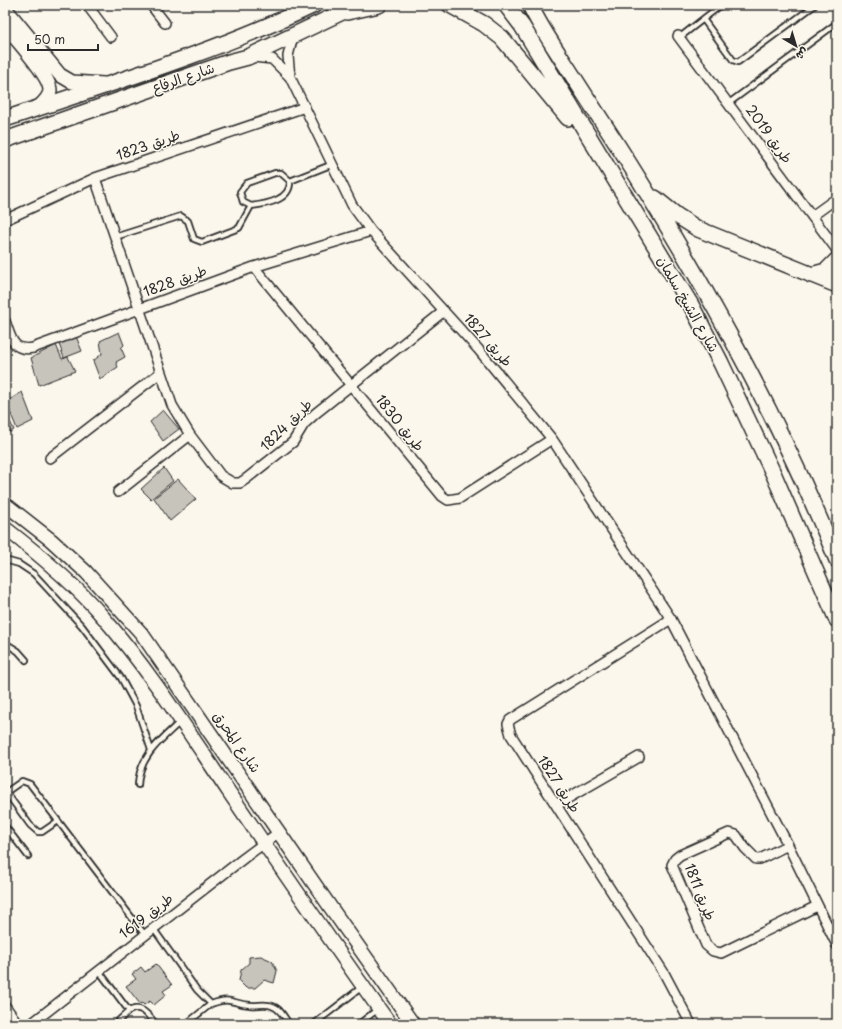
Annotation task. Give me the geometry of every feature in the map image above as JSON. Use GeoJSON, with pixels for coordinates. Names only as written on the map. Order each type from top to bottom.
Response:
{"type":"FeatureCollection","features":[{"type":"Feature","properties":{"kind":"main road","name":"شارع الرفاع"},"geometry":{"type":"LineString","coordinates":[[5,119],[264,29],[314,5]]}},
{"type":"Feature","properties":{"kind":"main road","name":"شارع الرفاع"},"geometry":{"type":"LineString","coordinates":[[5,140],[248,57],[357,5]]}},
{"type":"Feature","properties":{"kind":"main road"},"geometry":{"type":"LineString","coordinates":[[340,13],[379,5]]}},
{"type":"Feature","properties":{"kind":"main road"},"geometry":{"type":"LineString","coordinates":[[450,5],[484,24],[502,38],[600,157]]}},
{"type":"Feature","properties":{"kind":"main road","name":"شارع الشيخ سلمان"},"geometry":{"type":"LineString","coordinates":[[506,5],[522,26],[691,305],[721,363],[774,475],[837,620]]}},
{"type":"Feature","properties":{"kind":"main road","name":"شارع الشيخ سلمان"},"geometry":{"type":"LineString","coordinates":[[530,5],[557,51],[643,186],[709,294],[752,375],[805,484],[837,560]]}},
{"type":"Feature","properties":{"kind":"main road"},"geometry":{"type":"LineString","coordinates":[[538,5],[557,51]]}},
{"type":"Feature","properties":{"kind":"main road"},"geometry":{"type":"LineString","coordinates":[[5,8],[60,75],[72,82],[108,84]]}},
{"type":"Feature","properties":{"kind":"main road"},"geometry":{"type":"LineString","coordinates":[[5,26],[48,79],[51,92],[47,99],[38,108]]}},
{"type":"Feature","properties":{"kind":"main road"},"geometry":{"type":"LineString","coordinates":[[643,186],[676,215],[698,229],[837,285]]}},
{"type":"Feature","properties":{"kind":"main road"},"geometry":{"type":"LineString","coordinates":[[811,275],[826,271],[837,260]]}},
{"type":"Feature","properties":{"kind":"main road","name":"شارع المحرق"},"geometry":{"type":"LineString","coordinates":[[5,504],[51,540],[86,572],[137,628],[280,832],[385,986],[413,1024]]}},
{"type":"Feature","properties":{"kind":"main road"},"geometry":{"type":"LineString","coordinates":[[5,528],[27,545],[102,616],[150,676],[264,844],[390,1024]]}},
{"type":"Feature","properties":{"kind":"main road"},"geometry":{"type":"LineString","coordinates":[[5,534],[27,545]]}},
{"type":"Feature","properties":{"kind":"main road"},"geometry":{"type":"LineString","coordinates":[[367,991],[385,986]]}},
{"type":"Feature","properties":{"kind":"street"},"geometry":{"type":"LineString","coordinates":[[87,5],[111,36]]}},
{"type":"Feature","properties":{"kind":"street"},"geometry":{"type":"LineString","coordinates":[[151,5],[165,23]]}},
{"type":"Feature","properties":{"kind":"street","name":"طريق 1827"},"geometry":{"type":"LineString","coordinates":[[290,77],[288,56],[293,36]]}},
{"type":"Feature","properties":{"kind":"street","name":"طريق 2019"},"geometry":{"type":"LineString","coordinates":[[679,37],[837,250]]}},
{"type":"Feature","properties":{"kind":"street","name":"طريق 1827"},"geometry":{"type":"LineString","coordinates":[[248,57],[264,57],[272,60],[290,77],[352,205],[371,231],[478,349],[552,439],[671,619],[788,844],[837,946]]}},
{"type":"Feature","properties":{"kind":"street","name":"طريق 1823"},"geometry":{"type":"LineString","coordinates":[[5,220],[95,178],[305,107]]}},
{"type":"Feature","properties":{"kind":"street","name":"طريق 1824"},"geometry":{"type":"LineString","coordinates":[[95,178],[172,405],[190,435],[221,476],[233,483],[240,483],[282,452],[293,442],[304,424],[352,386]]}},
{"type":"Feature","properties":{"kind":"street"},"geometry":{"type":"LineString","coordinates":[[812,216],[837,198]]}},
{"type":"Feature","properties":{"kind":"street","name":"طريق 1828"},"geometry":{"type":"LineString","coordinates":[[5,321],[13,342],[18,348],[24,350],[254,268],[371,231]]}},
{"type":"Feature","properties":{"kind":"street","name":"طريق 1830"},"geometry":{"type":"LineString","coordinates":[[254,268],[442,496],[448,500],[454,501],[460,498],[552,439]]}},
{"type":"Feature","properties":{"kind":"street"},"geometry":{"type":"LineString","coordinates":[[352,386],[444,311]]}},
{"type":"Feature","properties":{"kind":"street"},"geometry":{"type":"LineString","coordinates":[[50,458],[160,373]]}},
{"type":"Feature","properties":{"kind":"street"},"geometry":{"type":"LineString","coordinates":[[118,492],[190,435]]}},
{"type":"Feature","properties":{"kind":"street","name":"طريق 1827"},"geometry":{"type":"LineString","coordinates":[[671,619],[510,720],[508,724],[511,735],[664,973],[691,1024]]}},
{"type":"Feature","properties":{"kind":"street"},"geometry":{"type":"LineString","coordinates":[[556,805],[639,757]]}},
{"type":"Feature","properties":{"kind":"street","name":"طريق 1619"},"geometry":{"type":"LineString","coordinates":[[31,1024],[153,928],[280,832]]}},
{"type":"Feature","properties":{"kind":"street","name":"طريق 1811"},"geometry":{"type":"LineString","coordinates":[[788,844],[760,859],[756,859],[745,848],[736,835],[729,833],[680,855],[675,859],[672,865],[706,945],[713,951],[721,953],[817,906]]}},
{"type":"Feature","properties":{"kind":"street"},"geometry":{"type":"LineString","coordinates":[[5,1006],[18,1024]]}},
{"type":"Feature","properties":{"kind":"lane"},"geometry":{"type":"LineString","coordinates":[[679,37],[721,5]]}},
{"type":"Feature","properties":{"kind":"lane"},"geometry":{"type":"LineString","coordinates":[[703,19],[733,60],[738,62],[816,5]]}},
{"type":"Feature","properties":{"kind":"lane"},"geometry":{"type":"LineString","coordinates":[[728,103],[837,23]]}},
{"type":"Feature","properties":{"kind":"lane"},"geometry":{"type":"LineString","coordinates":[[290,181],[333,164]]}},
{"type":"Feature","properties":{"kind":"lane"},"geometry":{"type":"LineString","coordinates":[[275,173],[286,176],[290,181],[291,187],[285,196],[251,206],[243,202],[241,197],[240,192],[247,183],[275,173]]}},
{"type":"Feature","properties":{"kind":"lane"},"geometry":{"type":"LineString","coordinates":[[115,237],[181,216],[188,221],[194,239],[202,242],[239,228],[251,206]]}},
{"type":"Feature","properties":{"kind":"lane"},"geometry":{"type":"LineString","coordinates":[[5,560],[19,564],[34,574],[82,626],[125,685],[136,706],[151,750]]}},
{"type":"Feature","properties":{"kind":"lane"},"geometry":{"type":"LineString","coordinates":[[5,643],[18,651],[26,660]]}},
{"type":"Feature","properties":{"kind":"lane"},"geometry":{"type":"LineString","coordinates":[[138,785],[140,769],[151,750],[181,721]]}},
{"type":"Feature","properties":{"kind":"lane"},"geometry":{"type":"LineString","coordinates":[[58,821],[42,832],[38,832],[30,825],[6,793],[22,781],[26,781],[58,821],[145,935]]}},
{"type":"Feature","properties":{"kind":"lane"},"geometry":{"type":"LineString","coordinates":[[5,826],[28,856]]}},
{"type":"Feature","properties":{"kind":"lane"},"geometry":{"type":"LineString","coordinates":[[153,928],[197,990],[211,1004]]}},
{"type":"Feature","properties":{"kind":"lane"},"geometry":{"type":"LineString","coordinates":[[99,971],[129,1011]]}},
{"type":"Feature","properties":{"kind":"lane"},"geometry":{"type":"LineString","coordinates":[[314,1024],[367,991]]}},
{"type":"Feature","properties":{"kind":"lane"},"geometry":{"type":"LineString","coordinates":[[186,1024],[211,1004],[222,1000],[231,1000],[249,1005],[272,1006],[278,1010],[289,1024]]}},
{"type":"Feature","properties":{"kind":"lane"},"geometry":{"type":"LineString","coordinates":[[115,1024],[121,1022],[129,1011],[135,1008],[141,1009],[156,1024]]}},
{"type":"Feature","properties":{"kind":"lane"},"geometry":{"type":"LineString","coordinates":[[359,1024],[379,1008]]}},
{"type":"Feature","properties":{"kind":"building"},"geometry":{"type":"Polygon","coordinates":[[[119,332],[124,345],[121,348],[125,357],[116,362],[118,367],[100,379],[93,361],[102,354],[100,341],[119,332]]]}},
{"type":"Feature","properties":{"kind":"building"},"geometry":{"type":"Polygon","coordinates":[[[75,334],[82,351],[64,358],[58,341],[75,334]]]}},
{"type":"Feature","properties":{"kind":"building"},"geometry":{"type":"Polygon","coordinates":[[[56,345],[62,359],[68,357],[75,371],[39,385],[31,358],[56,345]]]}},
{"type":"Feature","properties":{"kind":"building"},"geometry":{"type":"Polygon","coordinates":[[[22,392],[33,421],[17,429],[6,402],[22,392]]]}},
{"type":"Feature","properties":{"kind":"building"},"geometry":{"type":"Polygon","coordinates":[[[163,410],[179,429],[163,441],[150,422],[163,410]]]}},
{"type":"Feature","properties":{"kind":"building"},"geometry":{"type":"Polygon","coordinates":[[[5,411],[14,430],[5,434],[5,411]]]}},
{"type":"Feature","properties":{"kind":"building"},"geometry":{"type":"Polygon","coordinates":[[[164,468],[173,481],[151,499],[141,489],[164,468]]]}},
{"type":"Feature","properties":{"kind":"building"},"geometry":{"type":"Polygon","coordinates":[[[178,479],[196,499],[170,521],[154,498],[178,479]]]}},
{"type":"Feature","properties":{"kind":"building"},"geometry":{"type":"Polygon","coordinates":[[[261,956],[272,961],[277,971],[274,983],[264,980],[255,988],[246,988],[239,981],[241,970],[249,963],[249,957],[261,956]]]}},
{"type":"Feature","properties":{"kind":"building"},"geometry":{"type":"Polygon","coordinates":[[[156,964],[172,985],[163,991],[166,995],[154,1005],[150,1001],[144,1005],[142,1003],[140,1004],[126,986],[136,979],[132,974],[141,967],[145,972],[156,964]]]}}]}
